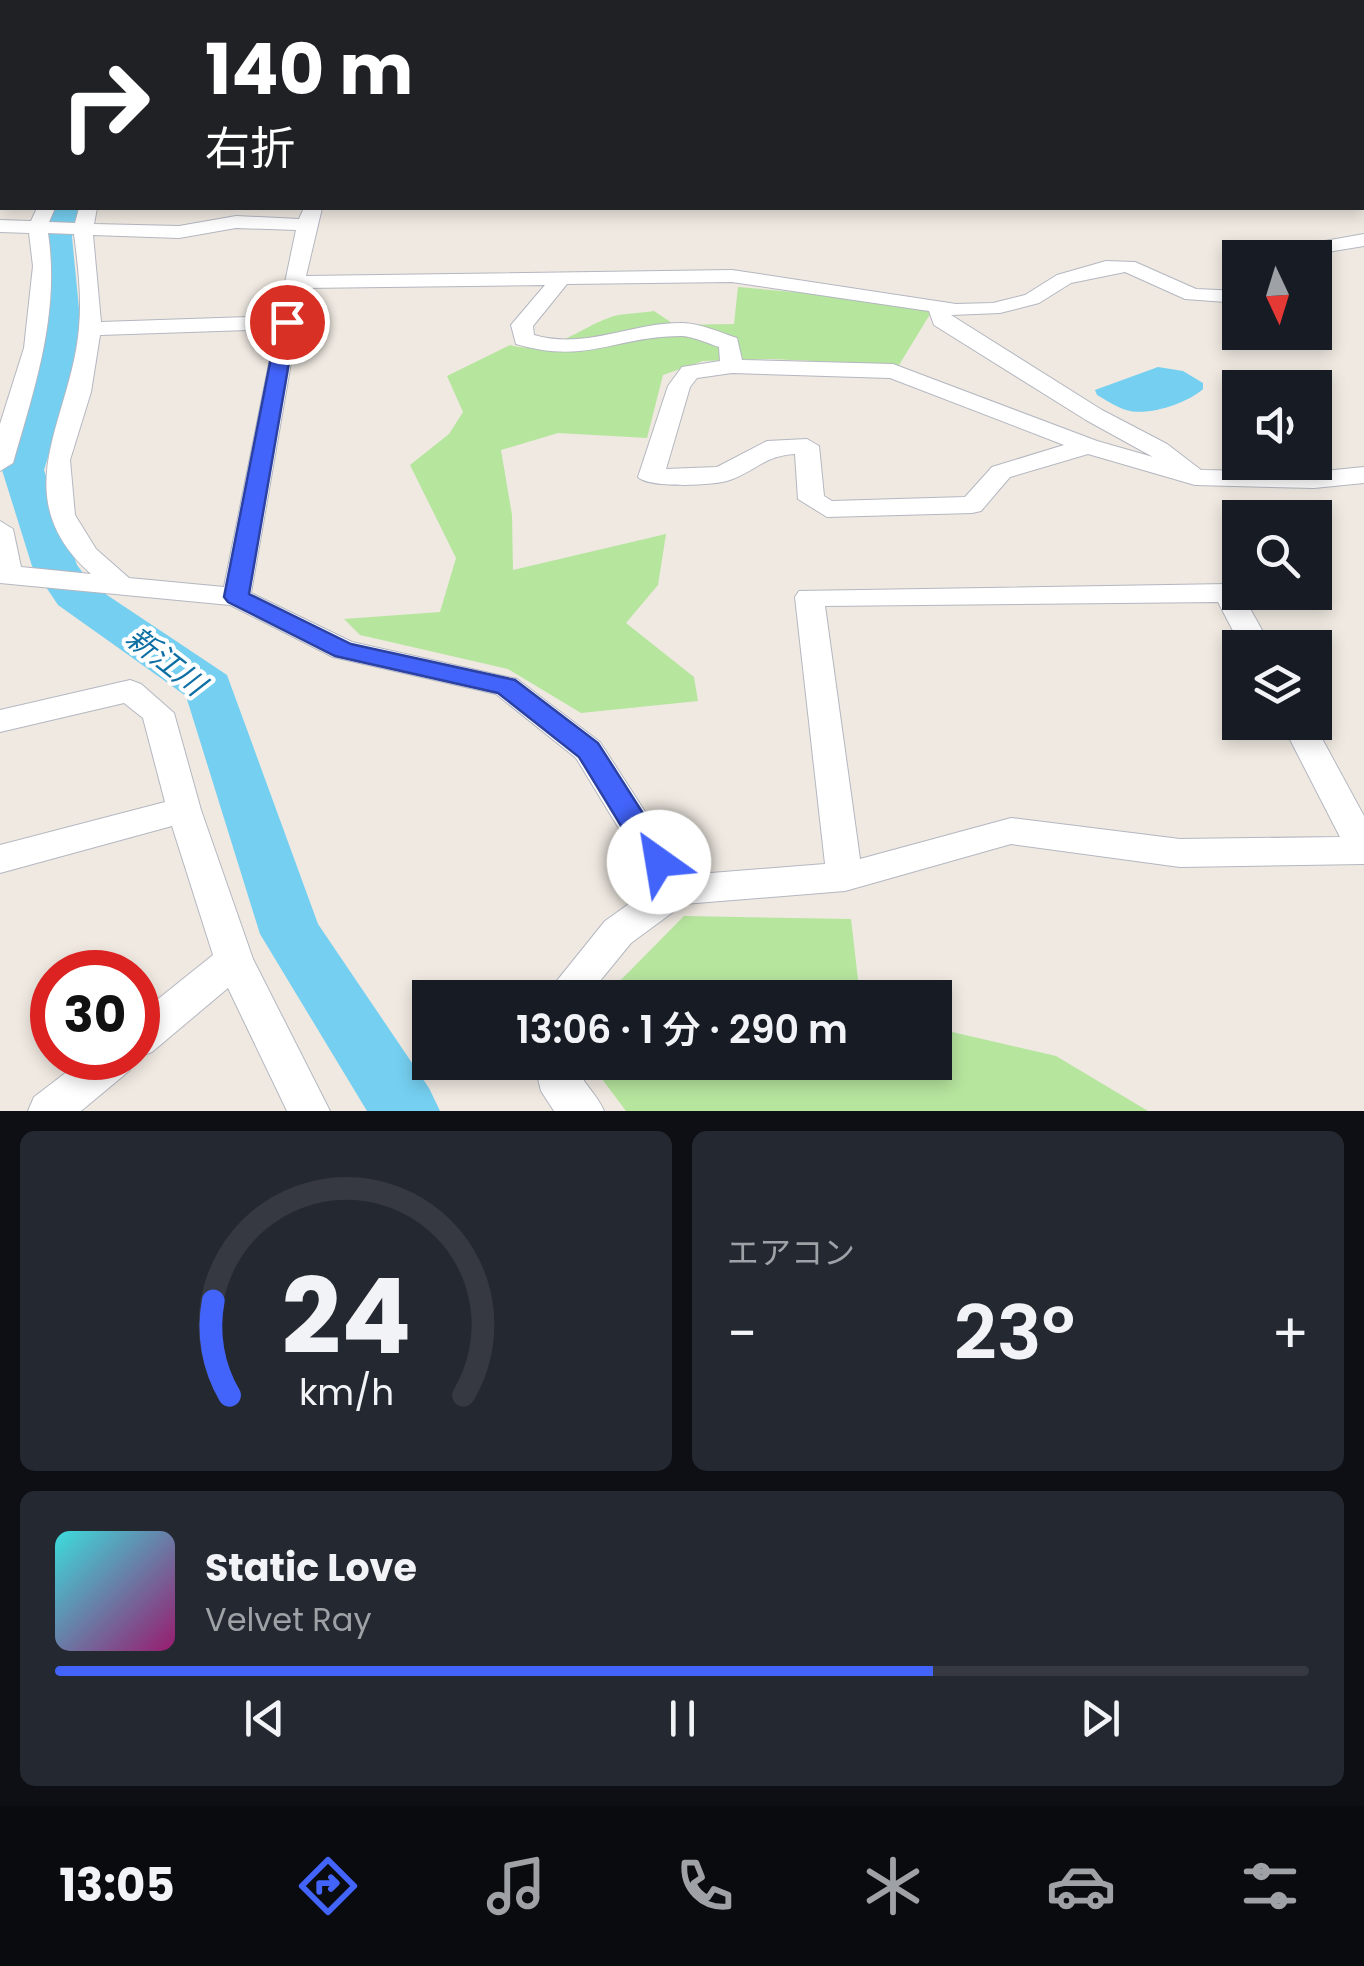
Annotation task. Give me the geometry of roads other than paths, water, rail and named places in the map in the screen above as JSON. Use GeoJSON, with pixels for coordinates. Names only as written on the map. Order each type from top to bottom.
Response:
{"type":"FeatureCollection","features":[{"type":"Feature","properties":{"kind":"street"},"geometry":{"type":"LineString","coordinates":[[0,226],[42,217],[179,232],[236,215],[310,216],[236,597]]}},
{"type":"Feature","properties":{"kind":"street"},"geometry":{"type":"LineString","coordinates":[[2,448],[35,348],[43,266],[42,217]]}},
{"type":"Feature","properties":{"kind":"street"},"geometry":{"type":"LineString","coordinates":[[82,222],[90,271],[90,328],[80,392],[58,460],[62,515],[85,554],[120,585]]}},
{"type":"Feature","properties":{"kind":"street"},"geometry":{"type":"LineString","coordinates":[[1332,244],[1364,240]]}},
{"type":"Feature","properties":{"kind":"street"},"geometry":{"type":"LineString","coordinates":[[298,282],[732,276],[870,294],[939,308],[993,309],[1032,299],[1064,279],[1106,267],[1128,266],[1192,295],[1222,297]]}},
{"type":"Feature","properties":{"kind":"street"},"geometry":{"type":"LineString","coordinates":[[561,279],[522,325],[524,340],[551,347],[582,346],[684,329],[729,343],[732,366]]}},
{"type":"Feature","properties":{"kind":"street"},"geometry":{"type":"LineString","coordinates":[[939,308],[942,320],[1094,415],[1158,449],[1196,477]]}},
{"type":"Feature","properties":{"kind":"street"},"geometry":{"type":"LineString","coordinates":[[90,328],[137,330],[287,322]]}},
{"type":"Feature","properties":{"kind":"street"},"geometry":{"type":"LineString","coordinates":[[1088,446],[1001,472],[972,505],[826,509],[811,499],[807,446],[767,448],[723,474],[651,477],[678,386],[690,372],[732,366],[893,371],[1088,446],[1196,477],[1314,480],[1364,475]]}},
{"type":"Feature","properties":{"kind":"street"},"geometry":{"type":"LineString","coordinates":[[0,528],[5,574],[236,597],[344,650],[506,686],[588,750],[676,890]]}},
{"type":"Feature","properties":{"kind":"street"},"geometry":{"type":"LineString","coordinates":[[845,878],[809,597],[1228,593],[1248,630]]}},
{"type":"Feature","properties":{"kind":"street"},"geometry":{"type":"LineString","coordinates":[[0,720],[130,691],[158,712],[184,810],[234,960],[304,1108]]}},
{"type":"Feature","properties":{"kind":"street"},"geometry":{"type":"LineString","coordinates":[[577,980],[618,932],[676,890],[845,878],[1011,832],[1180,853],[1364,850],[1306,740]]}},
{"type":"Feature","properties":{"kind":"street"},"geometry":{"type":"LineString","coordinates":[[0,860],[184,810]]}},
{"type":"Feature","properties":{"kind":"street"},"geometry":{"type":"LineString","coordinates":[[160,1021],[234,960]]}},
{"type":"Feature","properties":{"kind":"street"},"geometry":{"type":"LineString","coordinates":[[49,1111],[88,1080]]}},
{"type":"Feature","properties":{"kind":"street"},"geometry":{"type":"LineString","coordinates":[[559,1080],[562,1091],[583,1111]]}},
{"type":"Feature","properties":{"kind":"water"},"geometry":{"type":"Polygon","coordinates":[[[1158,367],[1183,371],[1203,383],[1203,389],[1178,404],[1145,412],[1122,409],[1097,395],[1095,390],[1158,367]]]}},
{"type":"Feature","properties":{"kind":"waterway","name":"新江川"},"geometry":{"type":"LineString","coordinates":[[65,210],[56,237],[63,329],[51,387],[23,470],[55,566],[75,595],[209,687],[291,934],[405,1111]]}}]}
